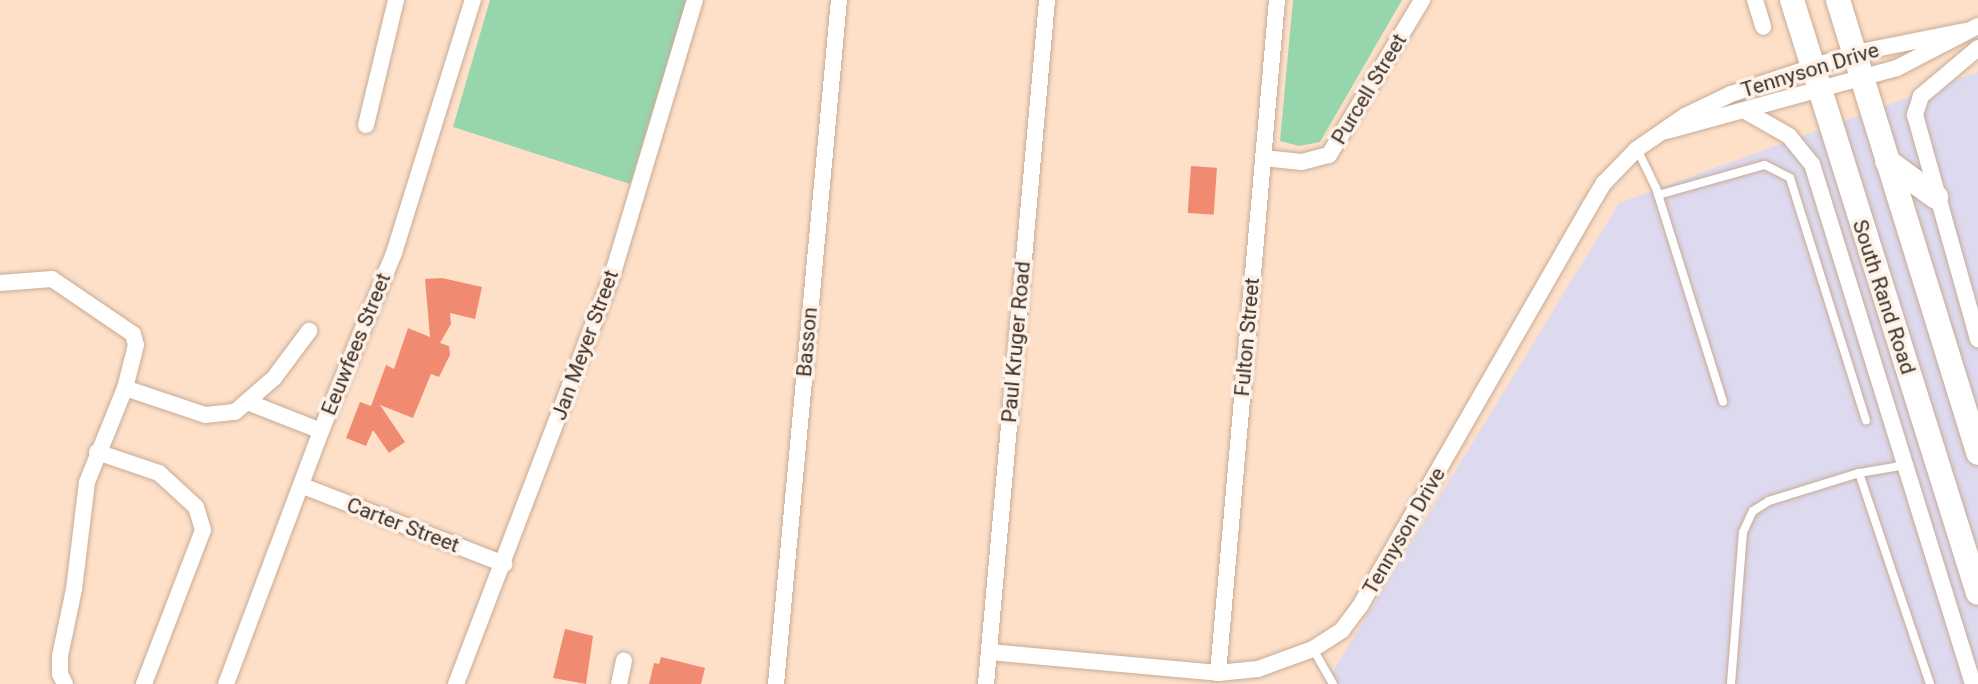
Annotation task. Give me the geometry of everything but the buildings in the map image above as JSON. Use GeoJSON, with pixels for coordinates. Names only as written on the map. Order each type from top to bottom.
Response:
{"type":"FeatureCollection","features":[{"type":"Feature","properties":{"kind":"main road","name":"South Rand Road"},"geometry":{"type":"LineString","coordinates":[[1792,0],[1978,593]]}},
{"type":"Feature","properties":{"kind":"main road","name":"South Rand Road"},"geometry":{"type":"LineString","coordinates":[[1838,0],[1978,453]]}},
{"type":"Feature","properties":{"kind":"main road"},"geometry":{"type":"LineString","coordinates":[[1887,161],[1936,197]]}},
{"type":"Feature","properties":{"kind":"street"},"geometry":{"type":"LineString","coordinates":[[366,125],[396,0]]}},
{"type":"Feature","properties":{"kind":"street","name":"Eeuwfees Street"},"geometry":{"type":"LineString","coordinates":[[226,684],[303,486],[321,430],[394,253],[473,0]]}},
{"type":"Feature","properties":{"kind":"street","name":"Jan Meyer Street"},"geometry":{"type":"LineString","coordinates":[[456,684],[613,273],[695,0]]}},
{"type":"Feature","properties":{"kind":"street","name":"Basson"},"geometry":{"type":"LineString","coordinates":[[776,684],[839,0]]}},
{"type":"Feature","properties":{"kind":"street","name":"Paul Kruger Road"},"geometry":{"type":"LineString","coordinates":[[986,684],[1047,0]]}},
{"type":"Feature","properties":{"kind":"street","name":"Fulton Street"},"geometry":{"type":"LineString","coordinates":[[1218,673],[1276,0]]}},
{"type":"Feature","properties":{"kind":"street","name":"Purcell Street"},"geometry":{"type":"LineString","coordinates":[[1263,158],[1302,162],[1329,155],[1422,0]]}},
{"type":"Feature","properties":{"kind":"street"},"geometry":{"type":"LineString","coordinates":[[1755,0],[1763,27]]}},
{"type":"Feature","properties":{"kind":"street","name":"Tennyson Drive"},"geometry":{"type":"LineString","coordinates":[[989,652],[1218,673],[1258,669],[1313,649],[1342,629],[1360,606],[1590,206],[1604,183],[1637,149],[1685,116],[1731,94],[1855,53],[1972,29]]}},
{"type":"Feature","properties":{"kind":"street","name":"Tennyson Drive"},"geometry":{"type":"LineString","coordinates":[[1664,132],[1820,93],[1897,68],[1972,29]]}},
{"type":"Feature","properties":{"kind":"street"},"geometry":{"type":"LineString","coordinates":[[1978,48],[1930,86],[1917,105],[1917,133],[1978,339]]}},
{"type":"Feature","properties":{"kind":"street"},"geometry":{"type":"LineString","coordinates":[[1747,112],[1789,136],[1812,164],[1973,684]]}},
{"type":"Feature","properties":{"kind":"street"},"geometry":{"type":"LineString","coordinates":[[0,283],[52,279],[133,334],[136,345],[125,388],[87,482],[74,589],[60,656],[60,674],[65,684]]}},
{"type":"Feature","properties":{"kind":"street"},"geometry":{"type":"LineString","coordinates":[[125,388],[205,415],[235,412],[250,403],[292,358],[309,331]]}},
{"type":"Feature","properties":{"kind":"street"},"geometry":{"type":"LineString","coordinates":[[250,403],[321,430]]}},
{"type":"Feature","properties":{"kind":"street"},"geometry":{"type":"LineString","coordinates":[[97,452],[159,473],[196,507],[202,530],[144,684]]}},
{"type":"Feature","properties":{"kind":"street","name":"Carter Street"},"geometry":{"type":"LineString","coordinates":[[303,486],[504,564]]}},
{"type":"Feature","properties":{"kind":"street"},"geometry":{"type":"LineString","coordinates":[[619,684],[624,661]]}},
{"type":"Feature","properties":{"kind":"lane"},"geometry":{"type":"LineString","coordinates":[[1637,149],[1658,195],[1723,402]]}},
{"type":"Feature","properties":{"kind":"lane"},"geometry":{"type":"LineString","coordinates":[[1658,195],[1765,164],[1790,178],[1866,420]]}},
{"type":"Feature","properties":{"kind":"lane"},"geometry":{"type":"LineString","coordinates":[[1731,684],[1742,532],[1753,511],[1769,501],[1859,473],[1906,465]]}},
{"type":"Feature","properties":{"kind":"lane"},"geometry":{"type":"LineString","coordinates":[[1859,473],[1930,684]]}},
{"type":"Feature","properties":{"kind":"lane"},"geometry":{"type":"LineString","coordinates":[[1313,649],[1333,684]]}},
{"type":"Feature","properties":{"kind":"shaded area"},"geometry":{"type":"Polygon","coordinates":[[[1978,72],[1978,684],[1325,684],[1619,203],[1978,72]]]}},
{"type":"Feature","properties":{"kind":"green space"},"geometry":{"type":"Polygon","coordinates":[[[490,0],[687,0],[630,184],[453,127],[490,0]]]}},
{"type":"Feature","properties":{"kind":"green space"},"geometry":{"type":"Polygon","coordinates":[[[1293,0],[1402,0],[1320,142],[1299,146],[1280,141],[1293,0]]]}}]}
